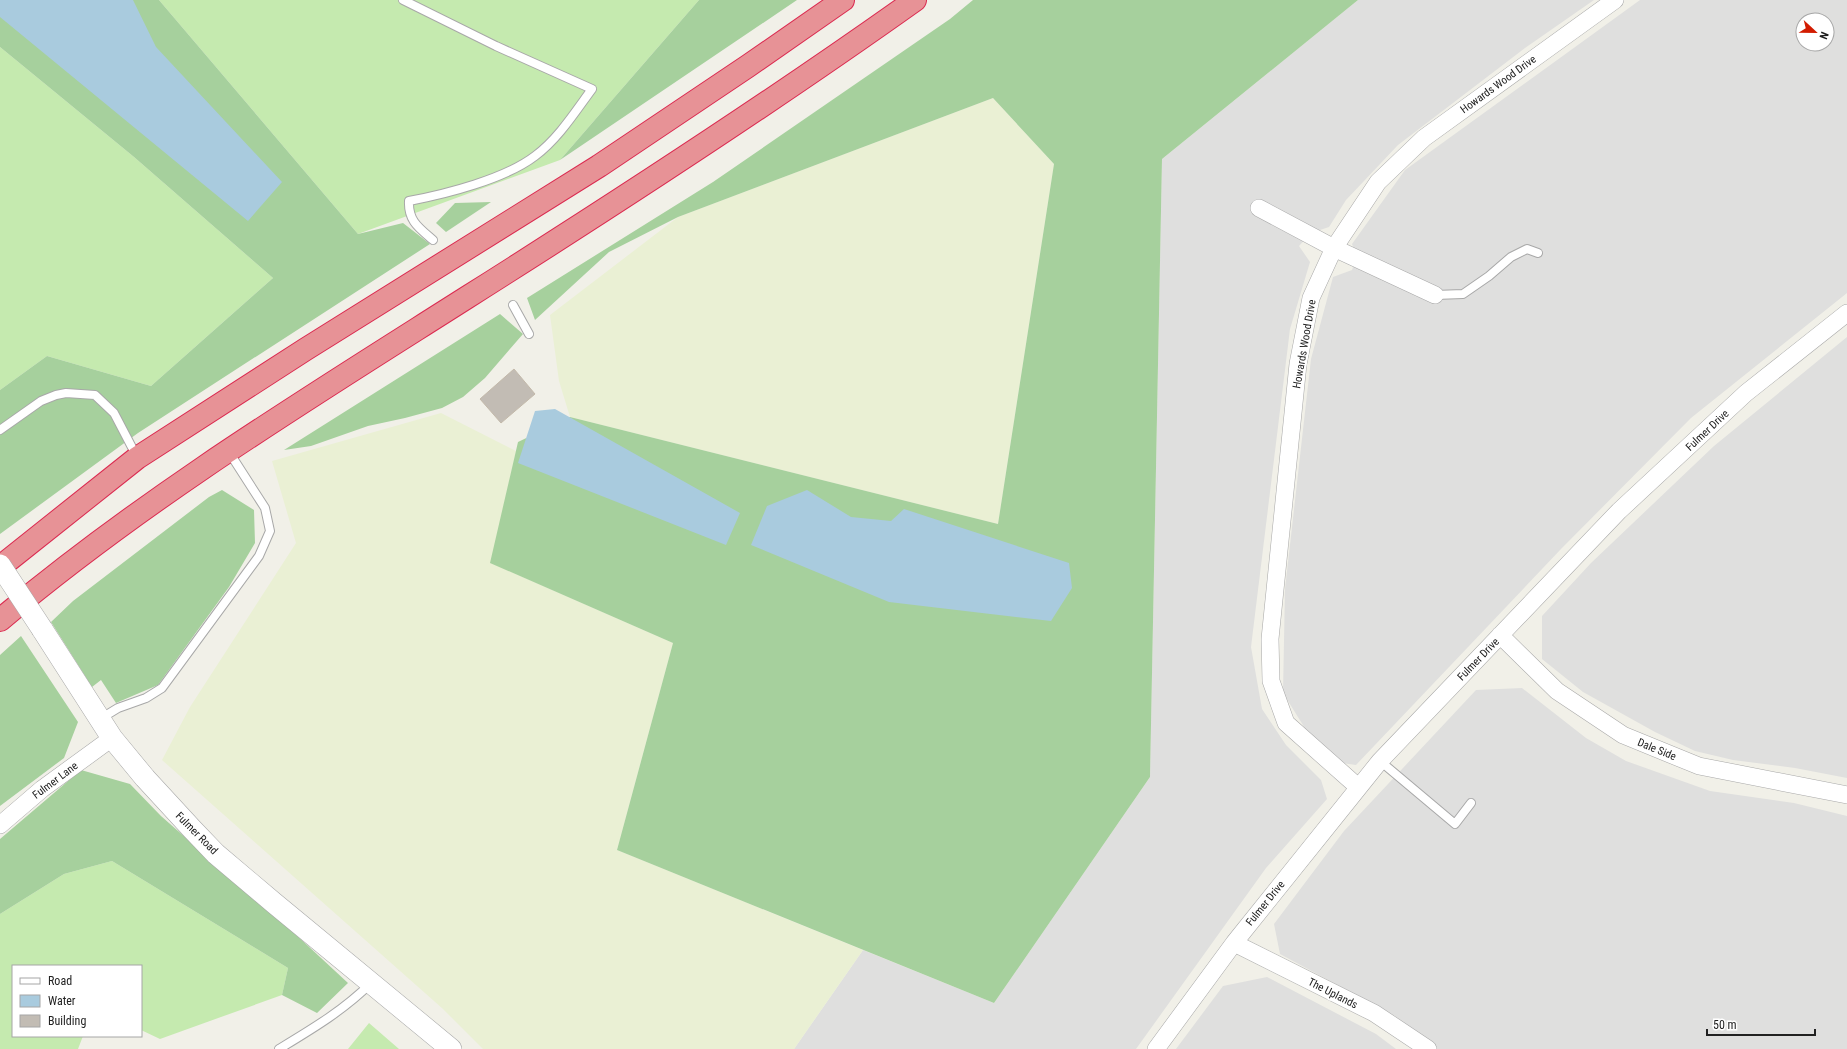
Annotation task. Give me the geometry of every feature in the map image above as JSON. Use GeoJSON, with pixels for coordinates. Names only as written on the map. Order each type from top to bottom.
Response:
{"type":"FeatureCollection","features":[{"type":"Feature","properties":{"kind":"highway"},"geometry":{"type":"LineString","coordinates":[[0,566],[137,458],[306,349],[599,166],[843,0]]}},
{"type":"Feature","properties":{"kind":"highway"},"geometry":{"type":"LineString","coordinates":[[0,620],[43,584],[227,450],[492,282],[794,85],[915,0]]}},
{"type":"Feature","properties":{"kind":"street","name":"Howards Wood Drive"},"geometry":{"type":"LineString","coordinates":[[1358,787],[1286,722],[1271,681],[1270,639],[1298,364],[1311,298],[1334,248],[1378,182],[1424,138],[1615,0]]}},
{"type":"Feature","properties":{"kind":"street"},"geometry":{"type":"LineString","coordinates":[[1258,208],[1334,248],[1435,295]]}},
{"type":"Feature","properties":{"kind":"street","name":"Fulmer Drive"},"geometry":{"type":"LineString","coordinates":[[1156,1049],[1234,943],[1380,761],[1625,506],[1746,393],[1847,313]]}},
{"type":"Feature","properties":{"kind":"street","name":"Fulmer Road"},"geometry":{"type":"LineString","coordinates":[[0,566],[42,629],[99,720],[112,738],[160,795],[216,854],[451,1049]]}},
{"type":"Feature","properties":{"kind":"street","name":"Dale Side"},"geometry":{"type":"LineString","coordinates":[[1500,635],[1557,691],[1623,735],[1699,766],[1847,796]]}},
{"type":"Feature","properties":{"kind":"street","name":"Fulmer Lane"},"geometry":{"type":"LineString","coordinates":[[0,825],[42,789],[112,738]]}},
{"type":"Feature","properties":{"kind":"street","name":"The Uplands"},"geometry":{"type":"LineString","coordinates":[[1234,943],[1374,1013],[1428,1049]]}},
{"type":"Feature","properties":{"kind":"lane"},"geometry":{"type":"LineString","coordinates":[[403,0],[496,46],[592,89],[555,137],[535,156],[510,171],[441,195],[409,201],[409,213],[419,228],[433,240]]}},
{"type":"Feature","properties":{"kind":"lane"},"geometry":{"type":"LineString","coordinates":[[1435,295],[1463,294],[1489,276],[1511,257],[1526,249],[1538,252]]}},
{"type":"Feature","properties":{"kind":"lane"},"geometry":{"type":"LineString","coordinates":[[513,306],[529,334]]}},
{"type":"Feature","properties":{"kind":"lane"},"geometry":{"type":"LineString","coordinates":[[0,430],[35,405],[56,395],[66,393],[96,395],[114,413],[137,458]]}},
{"type":"Feature","properties":{"kind":"lane"},"geometry":{"type":"LineString","coordinates":[[99,720],[118,708],[146,698],[162,688],[259,556],[270,531],[265,508],[227,450]]}},
{"type":"Feature","properties":{"kind":"lane"},"geometry":{"type":"LineString","coordinates":[[1380,761],[1455,824],[1471,803]]}},
{"type":"Feature","properties":{"kind":"lane"},"geometry":{"type":"LineString","coordinates":[[279,1049],[329,1018],[356,998],[372,982]]}},
{"type":"Feature","properties":{"kind":"shaded area"},"geometry":{"type":"Polygon","coordinates":[[[1358,0],[1594,0],[1525,48],[1398,145],[1346,200],[1329,227],[1311,233],[1299,246],[1310,262],[1290,329],[1251,647],[1262,709],[1286,745],[1321,780],[1327,799],[1266,868],[1136,1049],[794,1049],[863,950],[994,1003],[1150,777],[1162,159],[1358,0]]]}},
{"type":"Feature","properties":{"kind":"shaded area"},"geometry":{"type":"Polygon","coordinates":[[[1640,0],[1847,0],[1847,293],[1691,418],[1561,549],[1356,765],[1342,763],[1316,746],[1283,693],[1285,589],[1311,359],[1333,277],[1352,270],[1357,256],[1352,244],[1405,170],[1640,0]]]}},
{"type":"Feature","properties":{"kind":"shaded area"},"geometry":{"type":"Polygon","coordinates":[[[1847,337],[1847,778],[1795,768],[1733,760],[1695,751],[1655,732],[1583,692],[1542,659],[1542,616],[1591,563],[1714,446],[1847,337]]]}},
{"type":"Feature","properties":{"kind":"shaded area"},"geometry":{"type":"Polygon","coordinates":[[[1522,688],[1586,738],[1626,761],[1710,791],[1794,803],[1847,816],[1847,1049],[1437,1049],[1395,1016],[1280,954],[1274,924],[1344,831],[1476,690],[1522,688]]]}},
{"type":"Feature","properties":{"kind":"shaded area"},"geometry":{"type":"Polygon","coordinates":[[[1267,977],[1376,1034],[1396,1049],[1176,1049],[1223,986],[1267,977]]]}},
{"type":"Feature","properties":{"kind":"green space"},"geometry":{"type":"Polygon","coordinates":[[[0,0],[159,0],[358,234],[403,223],[430,244],[138,433],[0,534],[0,390],[47,356],[151,386],[273,278],[134,157],[0,47],[0,0]]]}},
{"type":"Feature","properties":{"kind":"green space"},"geometry":{"type":"Polygon","coordinates":[[[159,0],[699,0],[560,160],[358,234],[159,0]]]}},
{"type":"Feature","properties":{"kind":"green space"},"geometry":{"type":"Polygon","coordinates":[[[699,0],[797,0],[560,160],[699,0]]]}},
{"type":"Feature","properties":{"kind":"green space"},"geometry":{"type":"Polygon","coordinates":[[[973,0],[1358,0],[1162,159],[1150,777],[994,1003],[617,850],[673,643],[490,563],[518,442],[570,417],[998,524],[1054,164],[993,98],[678,217],[609,252],[535,320],[527,298],[713,182],[950,19],[973,0]]]}},
{"type":"Feature","properties":{"kind":"green space"},"geometry":{"type":"Polygon","coordinates":[[[0,47],[134,157],[273,278],[151,386],[47,356],[0,390],[0,47]]]}},
{"type":"Feature","properties":{"kind":"green space"},"geometry":{"type":"Polygon","coordinates":[[[993,98],[1054,164],[998,524],[570,417],[559,381],[550,315],[678,217],[993,98]]]}},
{"type":"Feature","properties":{"kind":"green space"},"geometry":{"type":"Polygon","coordinates":[[[491,202],[446,232],[436,223],[455,203],[491,202]]]}},
{"type":"Feature","properties":{"kind":"green space"},"geometry":{"type":"Polygon","coordinates":[[[500,314],[523,334],[485,378],[463,397],[442,408],[368,426],[311,446],[284,450],[500,314]]]}},
{"type":"Feature","properties":{"kind":"green space"},"geometry":{"type":"Polygon","coordinates":[[[441,413],[516,451],[491,563],[673,643],[617,850],[863,950],[794,1049],[483,1049],[443,1009],[162,760],[190,707],[296,543],[272,461],[441,413]]]}},
{"type":"Feature","properties":{"kind":"green space"},"geometry":{"type":"Polygon","coordinates":[[[222,490],[254,510],[255,543],[229,587],[158,685],[116,703],[101,680],[92,687],[51,622],[73,601],[209,497],[222,490]]]}},
{"type":"Feature","properties":{"kind":"green space"},"geometry":{"type":"Polygon","coordinates":[[[21,636],[78,722],[64,758],[0,806],[0,655],[21,636]]]}},
{"type":"Feature","properties":{"kind":"green space"},"geometry":{"type":"Polygon","coordinates":[[[81,770],[130,784],[161,816],[293,932],[348,983],[317,1013],[282,995],[288,968],[112,861],[64,874],[0,914],[0,839],[81,770]]]}},
{"type":"Feature","properties":{"kind":"green space"},"geometry":{"type":"Polygon","coordinates":[[[112,861],[288,968],[282,995],[160,1039],[142,1030],[142,965],[12,965],[12,1037],[83,1037],[78,1049],[0,1049],[0,914],[64,874],[112,861]]]}},
{"type":"Feature","properties":{"kind":"green space"},"geometry":{"type":"Polygon","coordinates":[[[369,1023],[399,1049],[348,1049],[369,1023]]]}},
{"type":"Feature","properties":{"kind":"water"},"geometry":{"type":"Polygon","coordinates":[[[0,0],[133,0],[156,47],[282,182],[248,221],[0,17],[0,0]]]}},
{"type":"Feature","properties":{"kind":"water"},"geometry":{"type":"Polygon","coordinates":[[[555,409],[740,513],[726,545],[518,463],[535,411],[555,409]]]}},
{"type":"Feature","properties":{"kind":"water"},"geometry":{"type":"Polygon","coordinates":[[[807,490],[851,517],[891,521],[904,509],[1069,563],[1072,588],[1051,621],[889,602],[751,545],[767,506],[807,490]]]}},
{"type":"Feature","properties":{"kind":"building"},"geometry":{"type":"Polygon","coordinates":[[[514,369],[535,394],[501,423],[480,399],[514,369]]]}}]}
